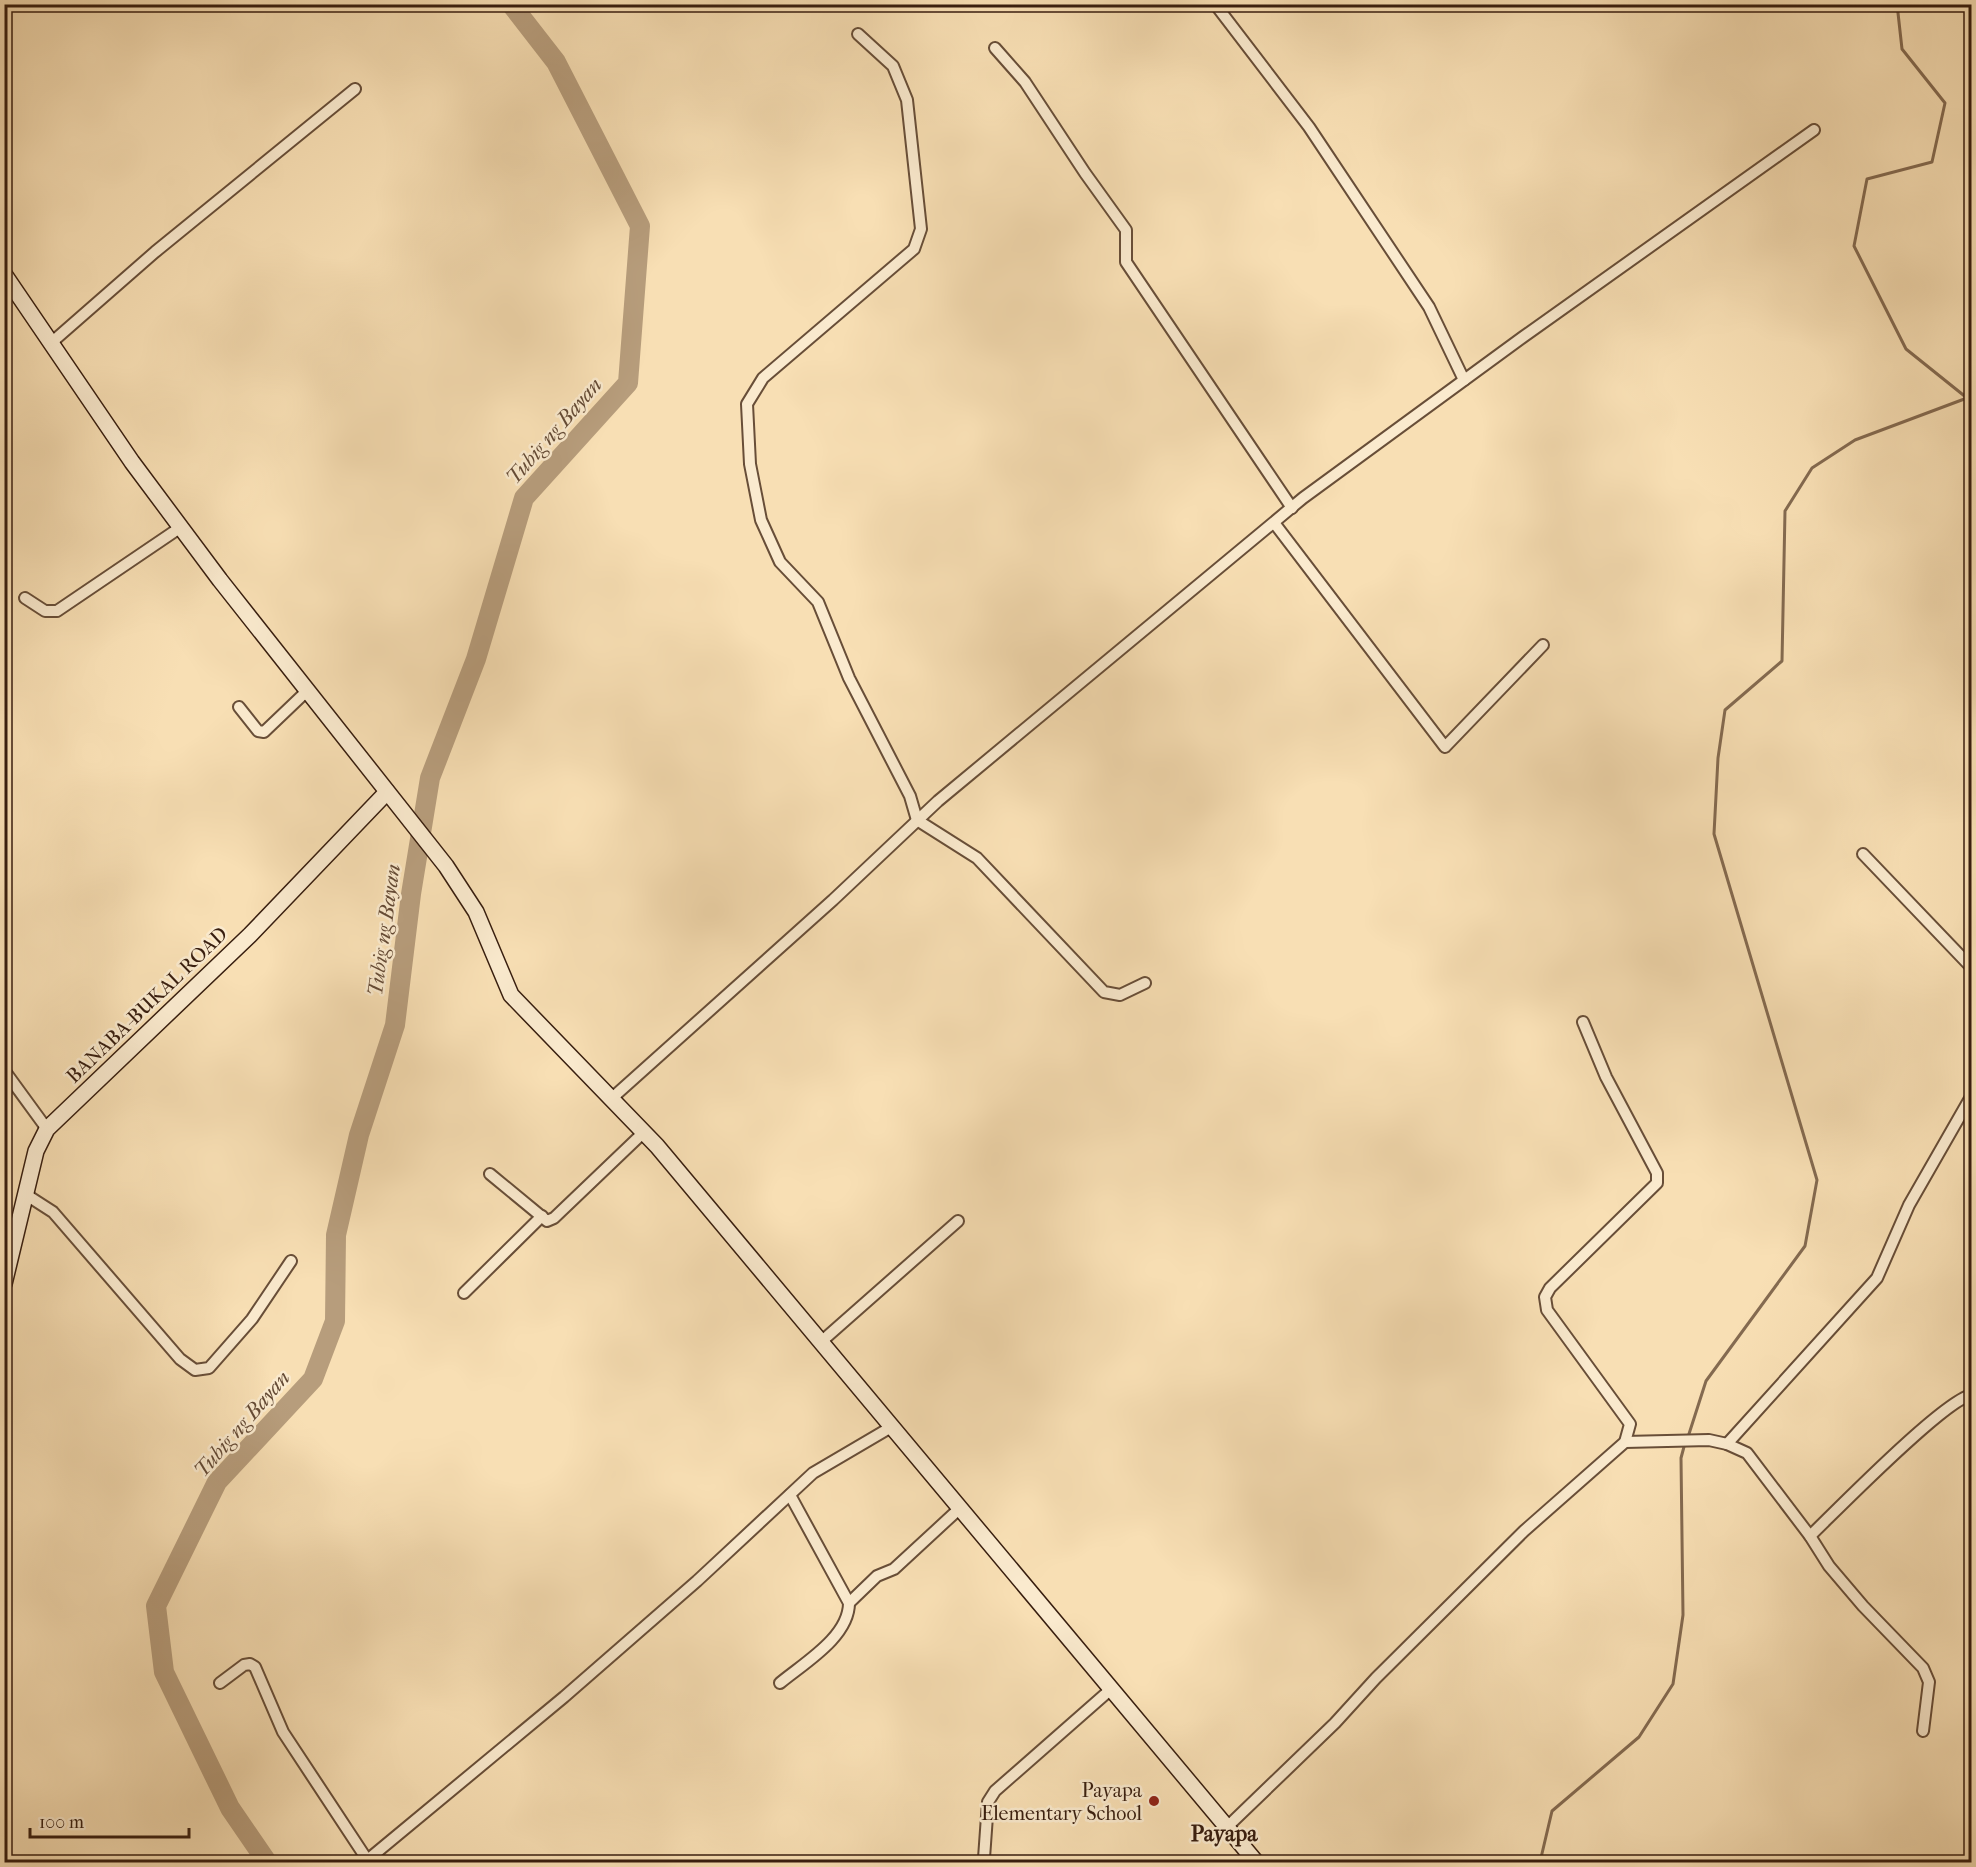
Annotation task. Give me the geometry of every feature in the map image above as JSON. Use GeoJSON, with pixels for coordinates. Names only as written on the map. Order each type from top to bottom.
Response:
{"type":"FeatureCollection","features":[{"type":"Feature","properties":{"kind":"main road"},"geometry":{"type":"LineString","coordinates":[[4,274],[132,462],[419,833],[476,912],[511,995],[644,1132],[822,1341],[959,1509],[1225,1828],[1256,1862]]}},
{"type":"Feature","properties":{"kind":"main road","name":"BANABA-BUKAL ROAD"},"geometry":{"type":"LineString","coordinates":[[4,1284],[36,1151],[47,1129],[250,935],[387,792]]}},
{"type":"Feature","properties":{"kind":"street"},"geometry":{"type":"LineString","coordinates":[[1215,4],[1309,127],[1422,297],[1464,380]]}},
{"type":"Feature","properties":{"kind":"street"},"geometry":{"type":"LineString","coordinates":[[858,34],[893,66],[907,100],[921,229],[914,249],[763,378],[747,404],[750,464],[761,520],[780,562],[818,602],[849,678],[910,796],[917,820],[977,858],[1104,992],[1120,995],[1145,983]]}},
{"type":"Feature","properties":{"kind":"street"},"geometry":{"type":"LineString","coordinates":[[995,48],[1024,82],[1084,173],[1126,230],[1126,262],[1292,508]]}},
{"type":"Feature","properties":{"kind":"street"},"geometry":{"type":"LineString","coordinates":[[51,343],[155,252],[355,89]]}},
{"type":"Feature","properties":{"kind":"street"},"geometry":{"type":"LineString","coordinates":[[611,1099],[833,900],[917,820],[1292,508],[1464,380],[1814,130]]}},
{"type":"Feature","properties":{"kind":"street"},"geometry":{"type":"LineString","coordinates":[[1275,524],[1445,747],[1543,645]]}},
{"type":"Feature","properties":{"kind":"street"},"geometry":{"type":"LineString","coordinates":[[26,598],[45,611],[57,611],[181,527]]}},
{"type":"Feature","properties":{"kind":"street"},"geometry":{"type":"LineString","coordinates":[[239,707],[258,731],[264,732],[308,690]]}},
{"type":"Feature","properties":{"kind":"street"},"geometry":{"type":"LineString","coordinates":[[1863,854],[1971,968]]}},
{"type":"Feature","properties":{"kind":"street"},"geometry":{"type":"LineString","coordinates":[[1225,1828],[1335,1723],[1524,1532],[1624,1442],[1630,1424],[1547,1310],[1545,1297],[1550,1288],[1658,1183],[1657,1173],[1606,1077],[1583,1023]]}},
{"type":"Feature","properties":{"kind":"street"},"geometry":{"type":"LineString","coordinates":[[4,1070],[47,1129]]}},
{"type":"Feature","properties":{"kind":"street"},"geometry":{"type":"LineString","coordinates":[[1727,1444],[1877,1278],[1909,1205],[1971,1095]]}},
{"type":"Feature","properties":{"kind":"street"},"geometry":{"type":"LineString","coordinates":[[490,1174],[547,1221],[554,1218],[644,1132]]}},
{"type":"Feature","properties":{"kind":"street"},"geometry":{"type":"LineString","coordinates":[[25,1194],[53,1212],[180,1359],[195,1370],[209,1368],[252,1319],[291,1261]]}},
{"type":"Feature","properties":{"kind":"street"},"geometry":{"type":"LineString","coordinates":[[464,1293],[542,1216]]}},
{"type":"Feature","properties":{"kind":"street"},"geometry":{"type":"LineString","coordinates":[[822,1341],[958,1221]]}},
{"type":"Feature","properties":{"kind":"street"},"geometry":{"type":"LineString","coordinates":[[1810,1536],[1884,1463],[1957,1402],[1971,1395]]}},
{"type":"Feature","properties":{"kind":"street"},"geometry":{"type":"LineString","coordinates":[[220,1683],[244,1665],[250,1664],[255,1667],[283,1732],[367,1862],[564,1697],[813,1473],[893,1426]]}},
{"type":"Feature","properties":{"kind":"street"},"geometry":{"type":"LineString","coordinates":[[1624,1442],[1708,1440],[1727,1444],[1747,1453],[1810,1536],[1828,1566],[1923,1668],[1929,1682],[1923,1731]]}},
{"type":"Feature","properties":{"kind":"street"},"geometry":{"type":"LineString","coordinates":[[780,1683],[838,1633],[849,1614],[849,1603],[790,1495]]}},
{"type":"Feature","properties":{"kind":"street"},"geometry":{"type":"LineString","coordinates":[[849,1603],[877,1576],[894,1569],[959,1509]]}},
{"type":"Feature","properties":{"kind":"street"},"geometry":{"type":"LineString","coordinates":[[981,1863],[984,1858],[988,1802],[994,1791],[1110,1690]]}},
{"type":"Feature","properties":{"kind":"waterway","name":"Tubig ng Bayan"},"geometry":{"type":"LineString","coordinates":[[267,1862],[230,1808],[164,1672],[156,1606],[217,1482],[313,1379],[335,1321],[336,1235],[359,1135],[395,1025],[411,894],[430,778],[476,659],[524,498],[628,383],[640,226],[556,62],[511,4]]}},
{"type":"Feature","properties":{"kind":"waterway"},"geometry":{"type":"LineString","coordinates":[[1897,4],[1902,49],[1945,103],[1932,162],[1867,179],[1854,246],[1906,349],[1967,398],[1972,405]]}},
{"type":"Feature","properties":{"kind":"waterway"},"geometry":{"type":"LineString","coordinates":[[1688,1437],[1706,1381],[1805,1246],[1817,1180],[1714,834],[1718,758],[1725,710],[1782,661],[1785,511],[1812,468],[1855,440],[1967,398]]}},
{"type":"Feature","properties":{"kind":"waterway"},"geometry":{"type":"LineString","coordinates":[[1540,1862],[1552,1811],[1639,1737],[1673,1684],[1683,1615],[1681,1458],[1685,1443]]}},
{"type":"Feature","properties":{"kind":"place","name":"Payapa Elementary School"},"geometry":{"type":"Point","coordinates":[1154,1801]}},
{"type":"Feature","properties":{"kind":"district","name":"Payapa"},"geometry":{"type":"Point","coordinates":[1224,1834]}}]}
